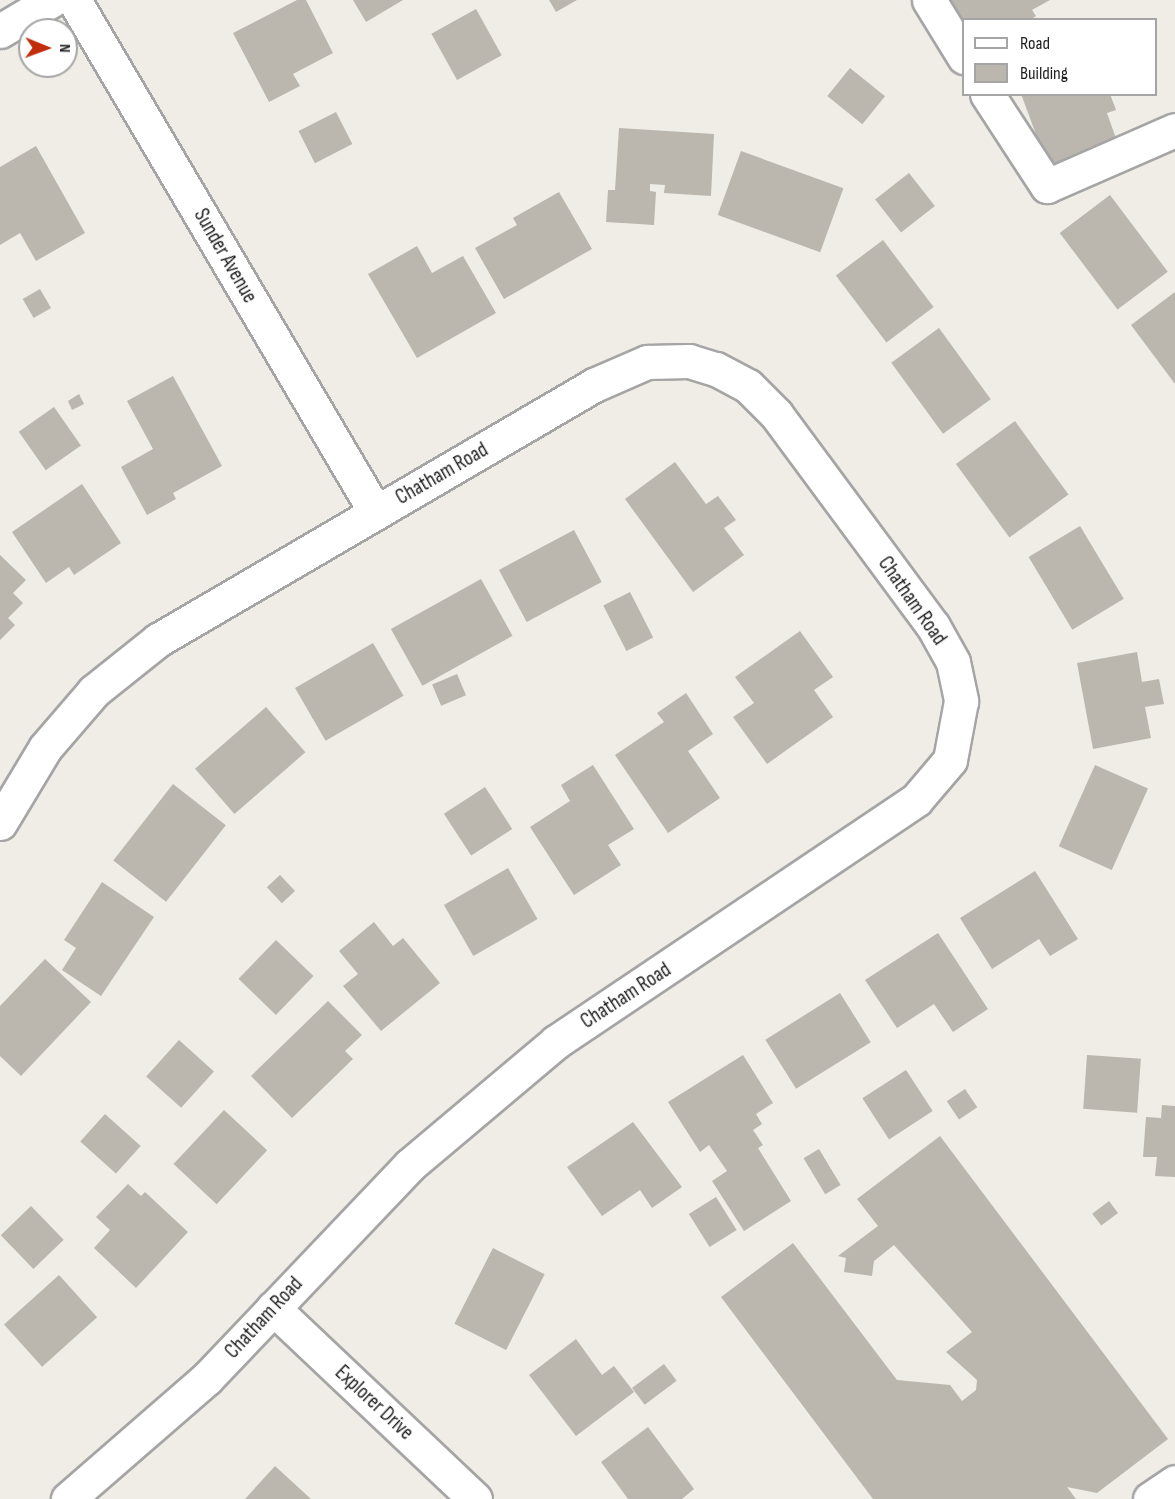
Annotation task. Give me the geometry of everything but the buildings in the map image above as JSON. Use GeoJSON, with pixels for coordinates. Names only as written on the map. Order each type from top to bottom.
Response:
{"type":"FeatureCollection","features":[{"type":"Feature","properties":{"kind":"street"},"geometry":{"type":"LineString","coordinates":[[0,31],[52,0]]}},
{"type":"Feature","properties":{"kind":"street","name":"Sunder Avenue"},"geometry":{"type":"LineString","coordinates":[[74,0],[376,513]]}},
{"type":"Feature","properties":{"kind":"street"},"geometry":{"type":"LineString","coordinates":[[929,0],[962,55]]}},
{"type":"Feature","properties":{"kind":"street"},"geometry":{"type":"LineString","coordinates":[[988,96],[1047,186],[1175,130]]}},
{"type":"Feature","properties":{"kind":"street","name":"Chatham Road"},"geometry":{"type":"LineString","coordinates":[[0,823],[45,748],[94,691],[130,660],[376,513],[626,369],[647,362],[689,361],[716,369],[748,386],[776,414],[933,626],[953,662],[961,721],[950,760],[916,800],[556,1042],[410,1165],[154,1429],[68,1499]]}},
{"type":"Feature","properties":{"kind":"street","name":"Explorer Drive"},"geometry":{"type":"LineString","coordinates":[[273,1308],[475,1499]]}},
{"type":"Feature","properties":{"kind":"street"},"geometry":{"type":"LineString","coordinates":[[1150,1499],[1175,1482]]}}]}
